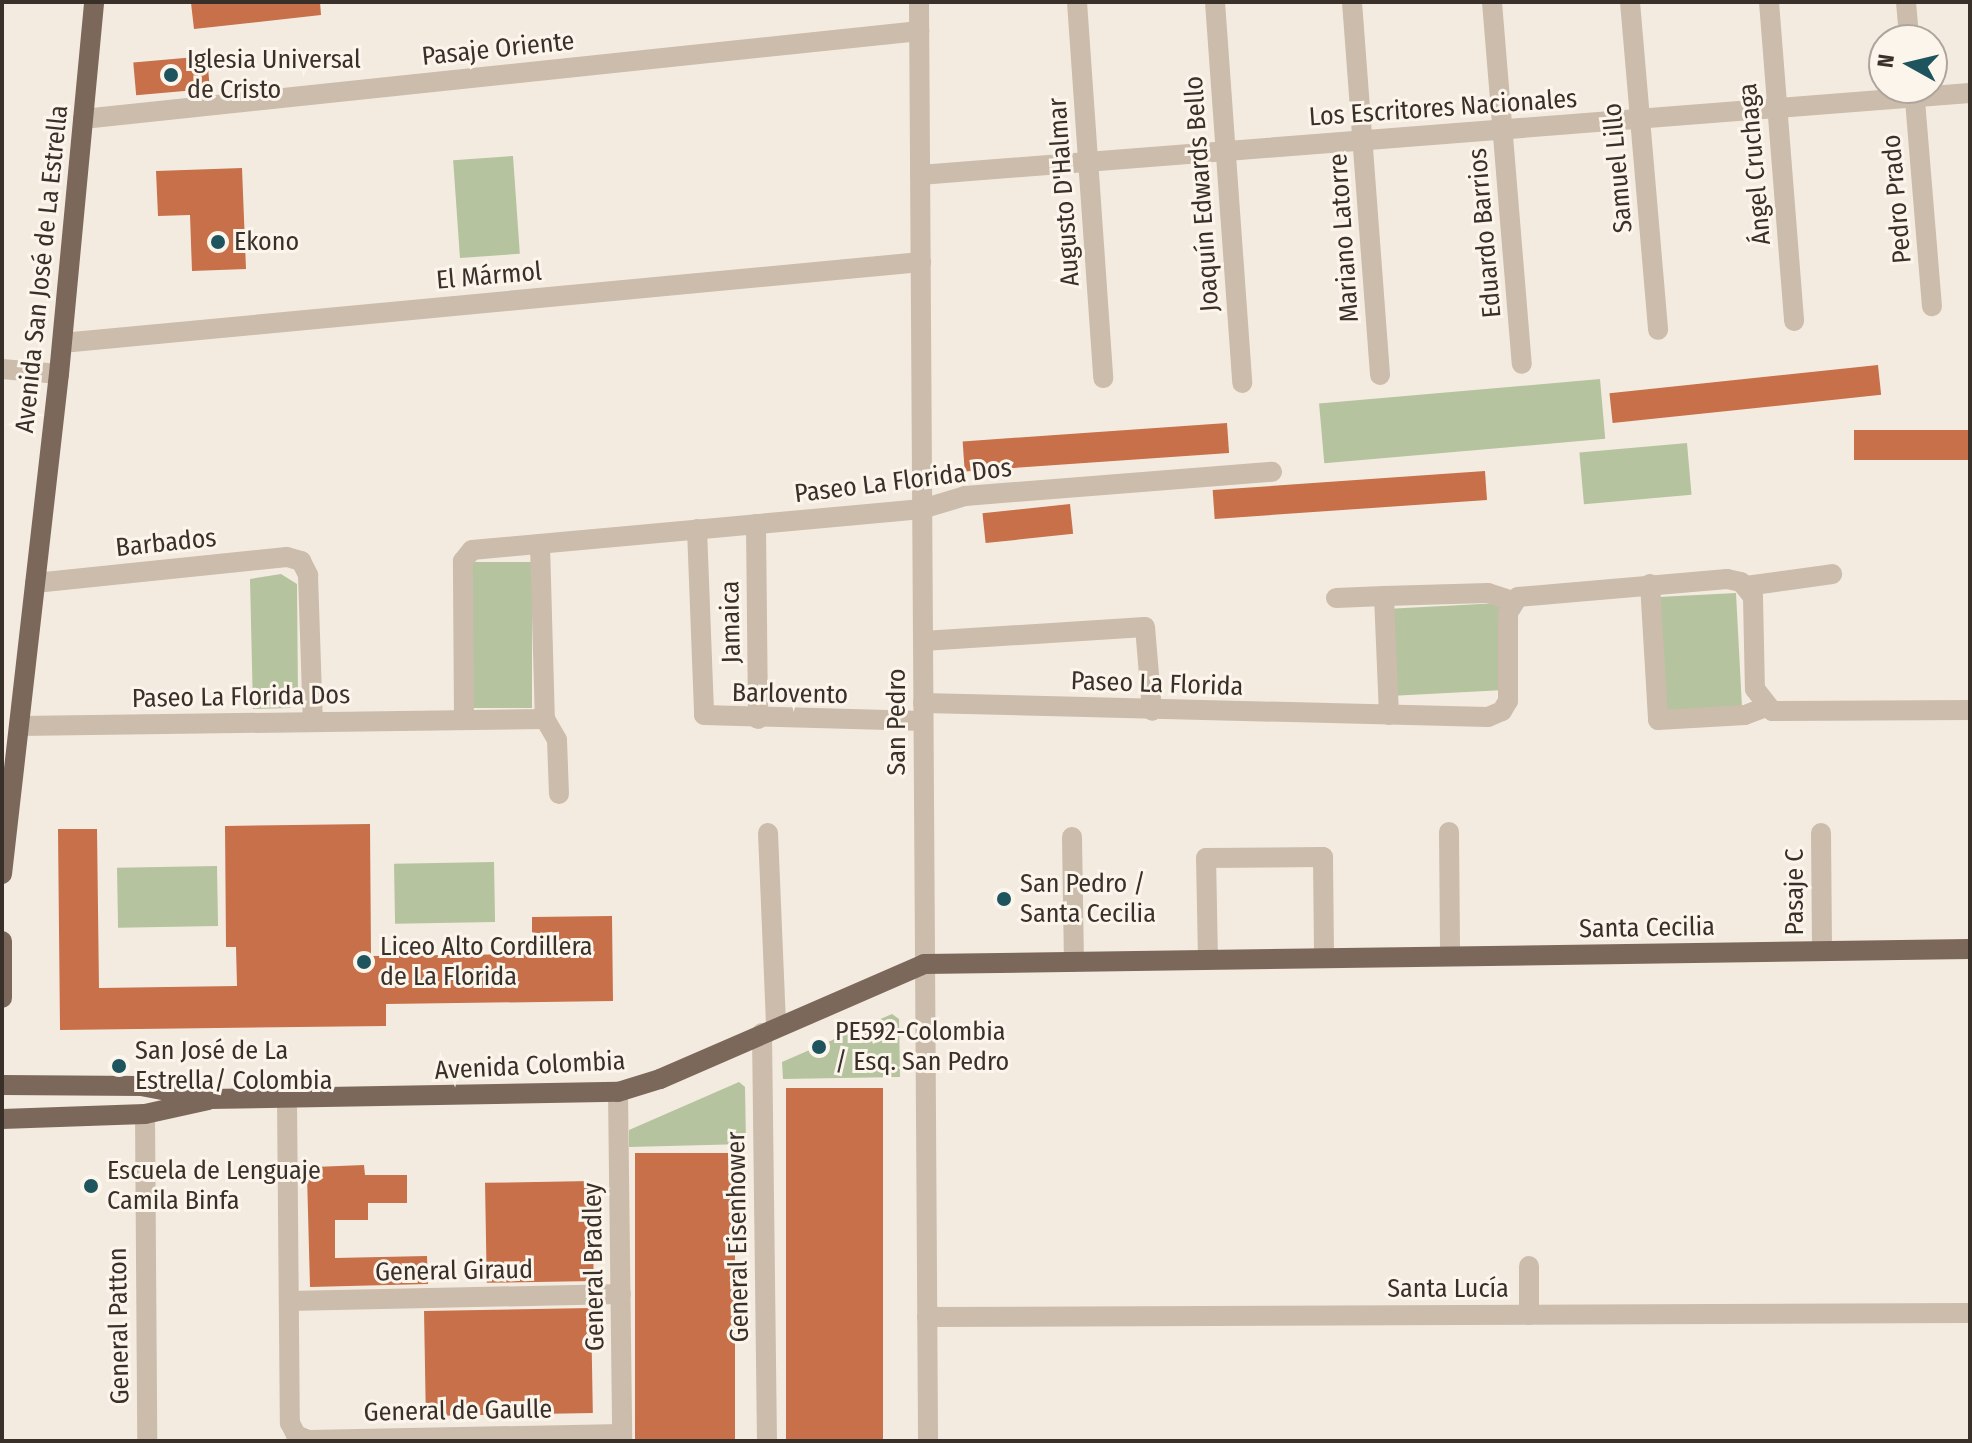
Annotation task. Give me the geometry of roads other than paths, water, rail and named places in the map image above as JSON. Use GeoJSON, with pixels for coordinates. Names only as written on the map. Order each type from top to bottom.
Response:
{"type":"FeatureCollection","features":[{"type":"Feature","properties":{"kind":"main road","name":"Avenida San José de La Estrella"},"geometry":{"type":"LineString","coordinates":[[2,874],[59,374],[94,2]]}},
{"type":"Feature","properties":{"kind":"main road"},"geometry":{"type":"LineString","coordinates":[[2,941],[2,998]]}},
{"type":"Feature","properties":{"kind":"main road","name":"Santa Cecilia"},"geometry":{"type":"LineString","coordinates":[[924,964],[1970,949]]}},
{"type":"Feature","properties":{"kind":"main road","name":"Avenida Colombia"},"geometry":{"type":"LineString","coordinates":[[2,1085],[141,1086],[209,1099],[618,1092],[660,1079],[924,964]]}},
{"type":"Feature","properties":{"kind":"main road","name":"Avenida Colombia"},"geometry":{"type":"LineString","coordinates":[[2,1119],[145,1114],[209,1099]]}},
{"type":"Feature","properties":{"kind":"street","name":"San Pedro"},"geometry":{"type":"LineString","coordinates":[[919,2],[928,1441]]}},
{"type":"Feature","properties":{"kind":"street","name":"Augusto D'Halmar"},"geometry":{"type":"LineString","coordinates":[[1077,2],[1103,378]]}},
{"type":"Feature","properties":{"kind":"street","name":"Joaquín Edwards Bello"},"geometry":{"type":"LineString","coordinates":[[1215,2],[1242,383]]}},
{"type":"Feature","properties":{"kind":"street","name":"Mariano Latorre"},"geometry":{"type":"LineString","coordinates":[[1352,2],[1380,375]]}},
{"type":"Feature","properties":{"kind":"street","name":"Eduardo Barrios"},"geometry":{"type":"LineString","coordinates":[[1492,2],[1522,364]]}},
{"type":"Feature","properties":{"kind":"street","name":"Samuel Lillo"},"geometry":{"type":"LineString","coordinates":[[1630,2],[1658,330]]}},
{"type":"Feature","properties":{"kind":"street","name":"Ángel Cruchaga"},"geometry":{"type":"LineString","coordinates":[[1769,2],[1794,321]]}},
{"type":"Feature","properties":{"kind":"street"},"geometry":{"type":"LineString","coordinates":[[1906,2],[1908,24]]}},
{"type":"Feature","properties":{"kind":"street","name":"Pasaje Oriente"},"geometry":{"type":"LineString","coordinates":[[83,119],[919,31]]}},
{"type":"Feature","properties":{"kind":"street","name":"Los Escritores Nacionales"},"geometry":{"type":"LineString","coordinates":[[1948,93],[1970,93]]}},
{"type":"Feature","properties":{"kind":"street","name":"Los Escritores Nacionales"},"geometry":{"type":"LineString","coordinates":[[920,175],[1777,108],[1868,98]]}},
{"type":"Feature","properties":{"kind":"street","name":"Pedro Prado"},"geometry":{"type":"LineString","coordinates":[[1915,104],[1932,306]]}},
{"type":"Feature","properties":{"kind":"street","name":"El Mármol"},"geometry":{"type":"LineString","coordinates":[[62,343],[921,262]]}},
{"type":"Feature","properties":{"kind":"street"},"geometry":{"type":"LineString","coordinates":[[2,369],[59,374]]}},
{"type":"Feature","properties":{"kind":"street","name":"Paseo La Florida Dos"},"geometry":{"type":"LineString","coordinates":[[464,720],[464,557],[472,550],[922,509],[965,496],[1272,472]]}},
{"type":"Feature","properties":{"kind":"street","name":"Jamaica"},"geometry":{"type":"LineString","coordinates":[[756,524],[758,719]]}},
{"type":"Feature","properties":{"kind":"street","name":"Jamaica"},"geometry":{"type":"LineString","coordinates":[[697,529],[704,715]]}},
{"type":"Feature","properties":{"kind":"street"},"geometry":{"type":"LineString","coordinates":[[540,544],[545,719],[557,740],[559,794]]}},
{"type":"Feature","properties":{"kind":"street","name":"Barbados"},"geometry":{"type":"LineString","coordinates":[[35,583],[287,557],[301,561],[308,575],[313,722]]}},
{"type":"Feature","properties":{"kind":"street"},"geometry":{"type":"LineString","coordinates":[[1336,598],[1488,593],[1513,601],[1525,594],[1727,579],[1746,586],[1832,574]]}},
{"type":"Feature","properties":{"kind":"street"},"geometry":{"type":"LineString","coordinates":[[1650,584],[1658,720],[1745,715],[1766,707],[1785,713],[1970,710]]}},
{"type":"Feature","properties":{"kind":"street"},"geometry":{"type":"LineString","coordinates":[[1746,586],[1754,604],[1755,689],[1766,707]]}},
{"type":"Feature","properties":{"kind":"street"},"geometry":{"type":"LineString","coordinates":[[1384,596],[1389,715]]}},
{"type":"Feature","properties":{"kind":"street","name":"Paseo La Florida"},"geometry":{"type":"LineString","coordinates":[[923,712],[1152,711],[1488,717],[1502,711],[1509,696],[1508,613],[1513,601]]}},
{"type":"Feature","properties":{"kind":"street","name":"Paseo La Florida"},"geometry":{"type":"LineString","coordinates":[[923,641],[1145,627],[1152,711]]}},
{"type":"Feature","properties":{"kind":"street","name":"Barlovento"},"geometry":{"type":"LineString","coordinates":[[704,715],[758,719],[923,712]]}},
{"type":"Feature","properties":{"kind":"street","name":"Paseo La Florida Dos"},"geometry":{"type":"LineString","coordinates":[[19,726],[545,719]]}},
{"type":"Feature","properties":{"kind":"street"},"geometry":{"type":"LineString","coordinates":[[1449,832],[1450,956]]}},
{"type":"Feature","properties":{"kind":"street","name":"General Eisenhower"},"geometry":{"type":"LineString","coordinates":[[767,1441],[768,833]]}},
{"type":"Feature","properties":{"kind":"street","name":"Pasaje C"},"geometry":{"type":"LineString","coordinates":[[1821,833],[1822,951]]}},
{"type":"Feature","properties":{"kind":"street"},"geometry":{"type":"LineString","coordinates":[[1072,837],[1074,962]]}},
{"type":"Feature","properties":{"kind":"street"},"geometry":{"type":"LineString","coordinates":[[1208,960],[1206,858],[1323,857],[1324,958]]}},
{"type":"Feature","properties":{"kind":"street","name":"General Bradley"},"geometry":{"type":"LineString","coordinates":[[618,1092],[622,1437]]}},
{"type":"Feature","properties":{"kind":"street"},"geometry":{"type":"LineString","coordinates":[[287,1098],[289,1301]]}},
{"type":"Feature","properties":{"kind":"street","name":"General Patton"},"geometry":{"type":"LineString","coordinates":[[145,1114],[147,1441]]}},
{"type":"Feature","properties":{"kind":"street"},"geometry":{"type":"LineString","coordinates":[[1529,1266],[1529,1315]]}},
{"type":"Feature","properties":{"kind":"street","name":"General Giraud"},"geometry":{"type":"LineString","coordinates":[[289,1301],[621,1294]]}},
{"type":"Feature","properties":{"kind":"street","name":"General de Gaulle"},"geometry":{"type":"LineString","coordinates":[[289,1301],[290,1423],[296,1435],[308,1440],[622,1437]]}},
{"type":"Feature","properties":{"kind":"street","name":"Santa Lucía"},"geometry":{"type":"LineString","coordinates":[[927,1317],[1970,1313]]}},
{"type":"Feature","properties":{"kind":"place","name":"Iglesia Universal de Cristo"},"geometry":{"type":"Point","coordinates":[171,75]}},
{"type":"Feature","properties":{"kind":"place","name":"Ekono"},"geometry":{"type":"Point","coordinates":[218,242]}},
{"type":"Feature","properties":{"kind":"place","name":"San Pedro / Santa Cecilia"},"geometry":{"type":"Point","coordinates":[1004,899]}},
{"type":"Feature","properties":{"kind":"place","name":"Liceo Alto Cordillera de La Florida"},"geometry":{"type":"Point","coordinates":[364,962]}},
{"type":"Feature","properties":{"kind":"place","name":"PE592-Colombia / Esq. San Pedro"},"geometry":{"type":"Point","coordinates":[819,1047]}},
{"type":"Feature","properties":{"kind":"place","name":"San José de La Estrella/ Colombia"},"geometry":{"type":"Point","coordinates":[119,1066]}},
{"type":"Feature","properties":{"kind":"place","name":"Escuela de Lenguaje Camila Binfa"},"geometry":{"type":"Point","coordinates":[91,1186]}}]}
